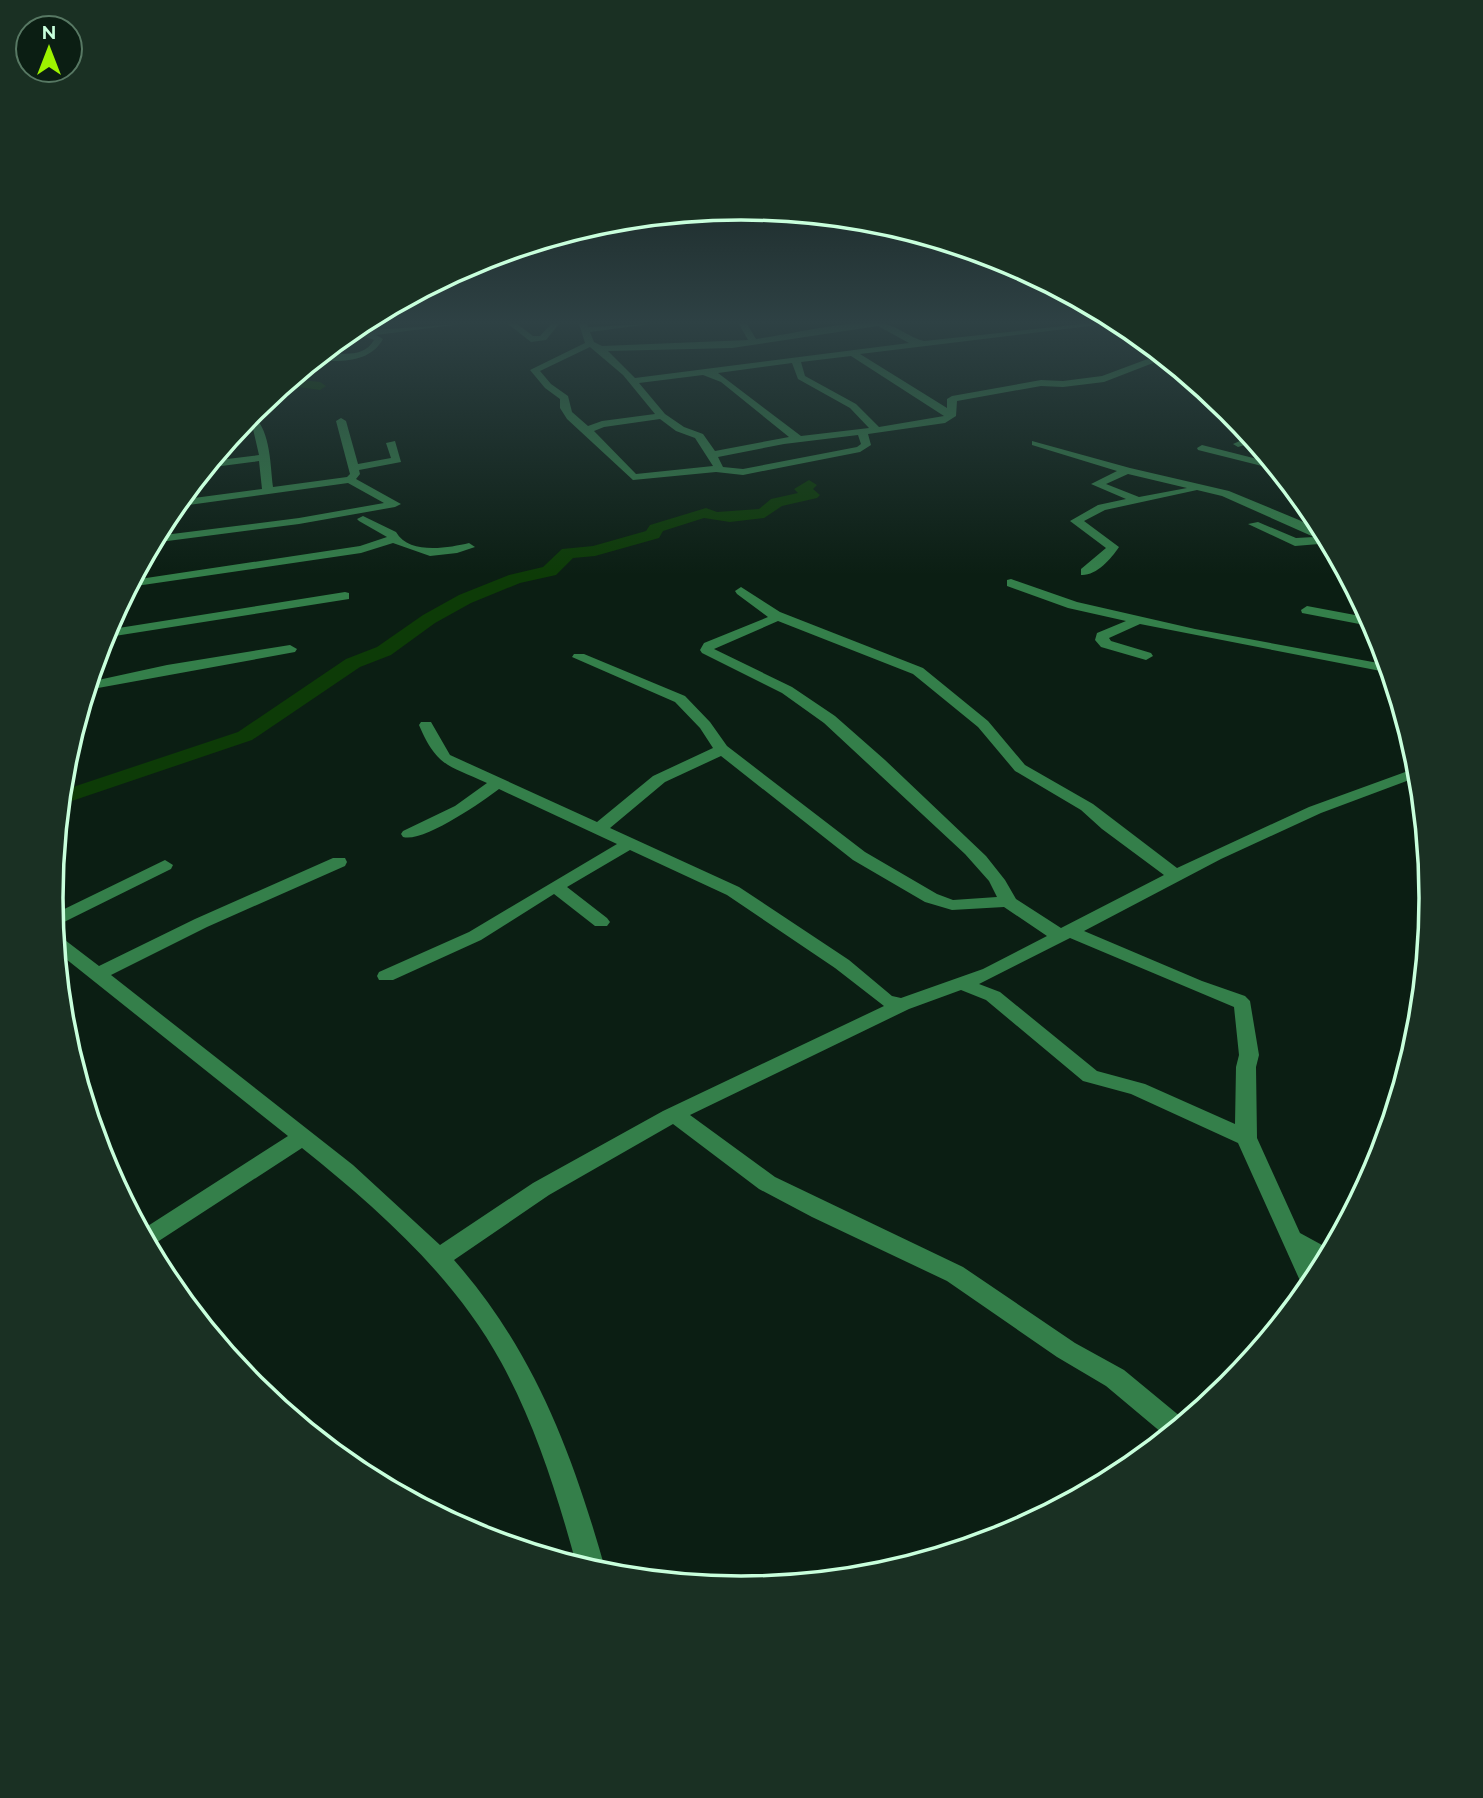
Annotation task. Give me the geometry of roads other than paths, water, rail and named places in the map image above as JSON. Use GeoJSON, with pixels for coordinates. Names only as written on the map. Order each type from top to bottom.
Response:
{"type":"FeatureCollection","features":[{"type":"Feature","properties":{"kind":"street"},"geometry":{"type":"LineString","coordinates":[[564,408],[633,477],[716,469],[743,472],[860,449],[866,445],[862,432]]}},
{"type":"Feature","properties":{"kind":"street"},"geometry":{"type":"LineString","coordinates":[[656,408],[680,429],[699,436],[719,465],[716,469]]}},
{"type":"Feature","properties":{"kind":"street"},"geometry":{"type":"LineString","coordinates":[[758,408],[798,439]]}},
{"type":"Feature","properties":{"kind":"street"},"geometry":{"type":"LineString","coordinates":[[855,408],[877,430]]}},
{"type":"Feature","properties":{"kind":"street"},"geometry":{"type":"LineString","coordinates":[[941,408],[951,416]]}},
{"type":"Feature","properties":{"kind":"street"},"geometry":{"type":"LineString","coordinates":[[951,408],[951,416]]}},
{"type":"Feature","properties":{"kind":"street"},"geometry":{"type":"LineString","coordinates":[[587,430],[602,424],[662,416]]}},
{"type":"Feature","properties":{"kind":"street"},"geometry":{"type":"LineString","coordinates":[[711,455],[798,439],[942,421],[951,416]]}},
{"type":"Feature","properties":{"kind":"street"},"geometry":{"type":"LineString","coordinates":[[167,538],[299,521],[395,504],[352,474],[341,421]]}},
{"type":"Feature","properties":{"kind":"street"},"geometry":{"type":"LineString","coordinates":[[257,425],[268,491]]}},
{"type":"Feature","properties":{"kind":"street"},"geometry":{"type":"LineString","coordinates":[[1238,444],[1243,442]]}},
{"type":"Feature","properties":{"kind":"street"},"geometry":{"type":"LineString","coordinates":[[191,502],[268,491],[352,474],[397,460],[391,443]]}},
{"type":"Feature","properties":{"kind":"street"},"geometry":{"type":"LineString","coordinates":[[1036,443],[1127,471],[1225,493],[1312,531]]}},
{"type":"Feature","properties":{"kind":"street"},"geometry":{"type":"LineString","coordinates":[[1202,448],[1261,463]]}},
{"type":"Feature","properties":{"kind":"street"},"geometry":{"type":"LineString","coordinates":[[222,463],[262,458]]}},
{"type":"Feature","properties":{"kind":"street"},"geometry":{"type":"LineString","coordinates":[[1127,471],[1096,484],[1139,500]]}},
{"type":"Feature","properties":{"kind":"street"},"geometry":{"type":"LineString","coordinates":[[1085,572],[1107,556],[1112,547],[1076,521],[1102,507],[1199,488]]}},
{"type":"Feature","properties":{"kind":"street"},"geometry":{"type":"LineString","coordinates":[[363,519],[392,534],[394,539],[427,554],[469,547]]}},
{"type":"Feature","properties":{"kind":"street"},"geometry":{"type":"LineString","coordinates":[[1254,524],[1295,542],[1317,540]]}},
{"type":"Feature","properties":{"kind":"street"},"geometry":{"type":"LineString","coordinates":[[142,582],[361,549],[394,539]]}},
{"type":"Feature","properties":{"kind":"street"},"geometry":{"type":"LineString","coordinates":[[1011,583],[1073,605],[1195,634],[1379,667]]}},
{"type":"Feature","properties":{"kind":"street"},"geometry":{"type":"LineString","coordinates":[[741,591],[775,615],[918,671],[983,724],[1020,768],[1087,807],[1108,827],[1176,876]]}},
{"type":"Feature","properties":{"kind":"street"},"geometry":{"type":"LineString","coordinates":[[118,632],[345,596]]}},
{"type":"Feature","properties":{"kind":"street"},"geometry":{"type":"LineString","coordinates":[[1307,610],[1360,620]]}},
{"type":"Feature","properties":{"kind":"street"},"geometry":{"type":"LineString","coordinates":[[775,615],[765,625],[717,642],[707,650],[809,704],[873,754],[979,858],[1005,893],[1008,902]]}},
{"type":"Feature","properties":{"kind":"street"},"geometry":{"type":"LineString","coordinates":[[1139,620],[1102,636],[1102,640],[1115,648],[1146,656]]}},
{"type":"Feature","properties":{"kind":"street"},"geometry":{"type":"LineString","coordinates":[[98,684],[167,669],[290,649]]}},
{"type":"Feature","properties":{"kind":"street"},"geometry":{"type":"LineString","coordinates":[[579,657],[680,699],[705,724],[722,749],[859,856],[931,898],[953,905],[1008,902],[1064,934],[1243,1004],[1249,1055],[1246,1138],[1307,1274]]}},
{"type":"Feature","properties":{"kind":"street"},"geometry":{"type":"LineString","coordinates":[[426,725],[435,745],[445,758],[733,891],[842,964],[885,1000],[902,1005]]}},
{"type":"Feature","properties":{"kind":"street"},"geometry":{"type":"LineString","coordinates":[[599,829],[659,779],[722,749]]}},
{"type":"Feature","properties":{"kind":"street"},"geometry":{"type":"LineString","coordinates":[[438,1258],[541,1189],[676,1115],[902,1005],[963,985],[1176,876],[1315,810],[1408,775]]}},
{"type":"Feature","properties":{"kind":"street"},"geometry":{"type":"LineString","coordinates":[[409,834],[468,804],[499,782]]}},
{"type":"Feature","properties":{"kind":"street"},"geometry":{"type":"LineString","coordinates":[[386,976],[475,936],[610,857],[629,843]]}},
{"type":"Feature","properties":{"kind":"street"},"geometry":{"type":"LineString","coordinates":[[99,974],[201,923],[339,862]]}},
{"type":"Feature","properties":{"kind":"street"},"geometry":{"type":"LineString","coordinates":[[63,917],[165,865]]}},
{"type":"Feature","properties":{"kind":"street"},"geometry":{"type":"LineString","coordinates":[[556,887],[601,922]]}},
{"type":"Feature","properties":{"kind":"street"},"geometry":{"type":"LineString","coordinates":[[65,948],[349,1173],[438,1258],[491,1324],[526,1386],[568,1484],[589,1559]]}},
{"type":"Feature","properties":{"kind":"street"},"geometry":{"type":"LineString","coordinates":[[963,985],[993,996],[1090,1076],[1138,1089],[1246,1138]]}},
{"type":"Feature","properties":{"kind":"street"},"geometry":{"type":"LineString","coordinates":[[676,1115],[713,1146],[767,1183],[844,1223],[955,1274],[1066,1350],[1115,1378],[1171,1424]]}},
{"type":"Feature","properties":{"kind":"street"},"geometry":{"type":"LineString","coordinates":[[152,1235],[303,1137]]}},
{"type":"Feature","properties":{"kind":"street"},"geometry":{"type":"LineString","coordinates":[[1290,1238],[1319,1254]]}},
{"type":"Feature","properties":{"kind":"waterway"},"geometry":{"type":"LineString","coordinates":[[698,515],[706,513],[715,517],[730,517],[764,513],[777,502],[812,495],[802,489],[809,485]]}},
{"type":"Feature","properties":{"kind":"waterway"},"geometry":{"type":"LineString","coordinates":[[71,795],[245,736],[353,663],[384,651],[429,619],[465,599],[515,579],[550,571],[553,565],[568,553],[595,551],[653,535],[656,528],[690,517]]}}]}
